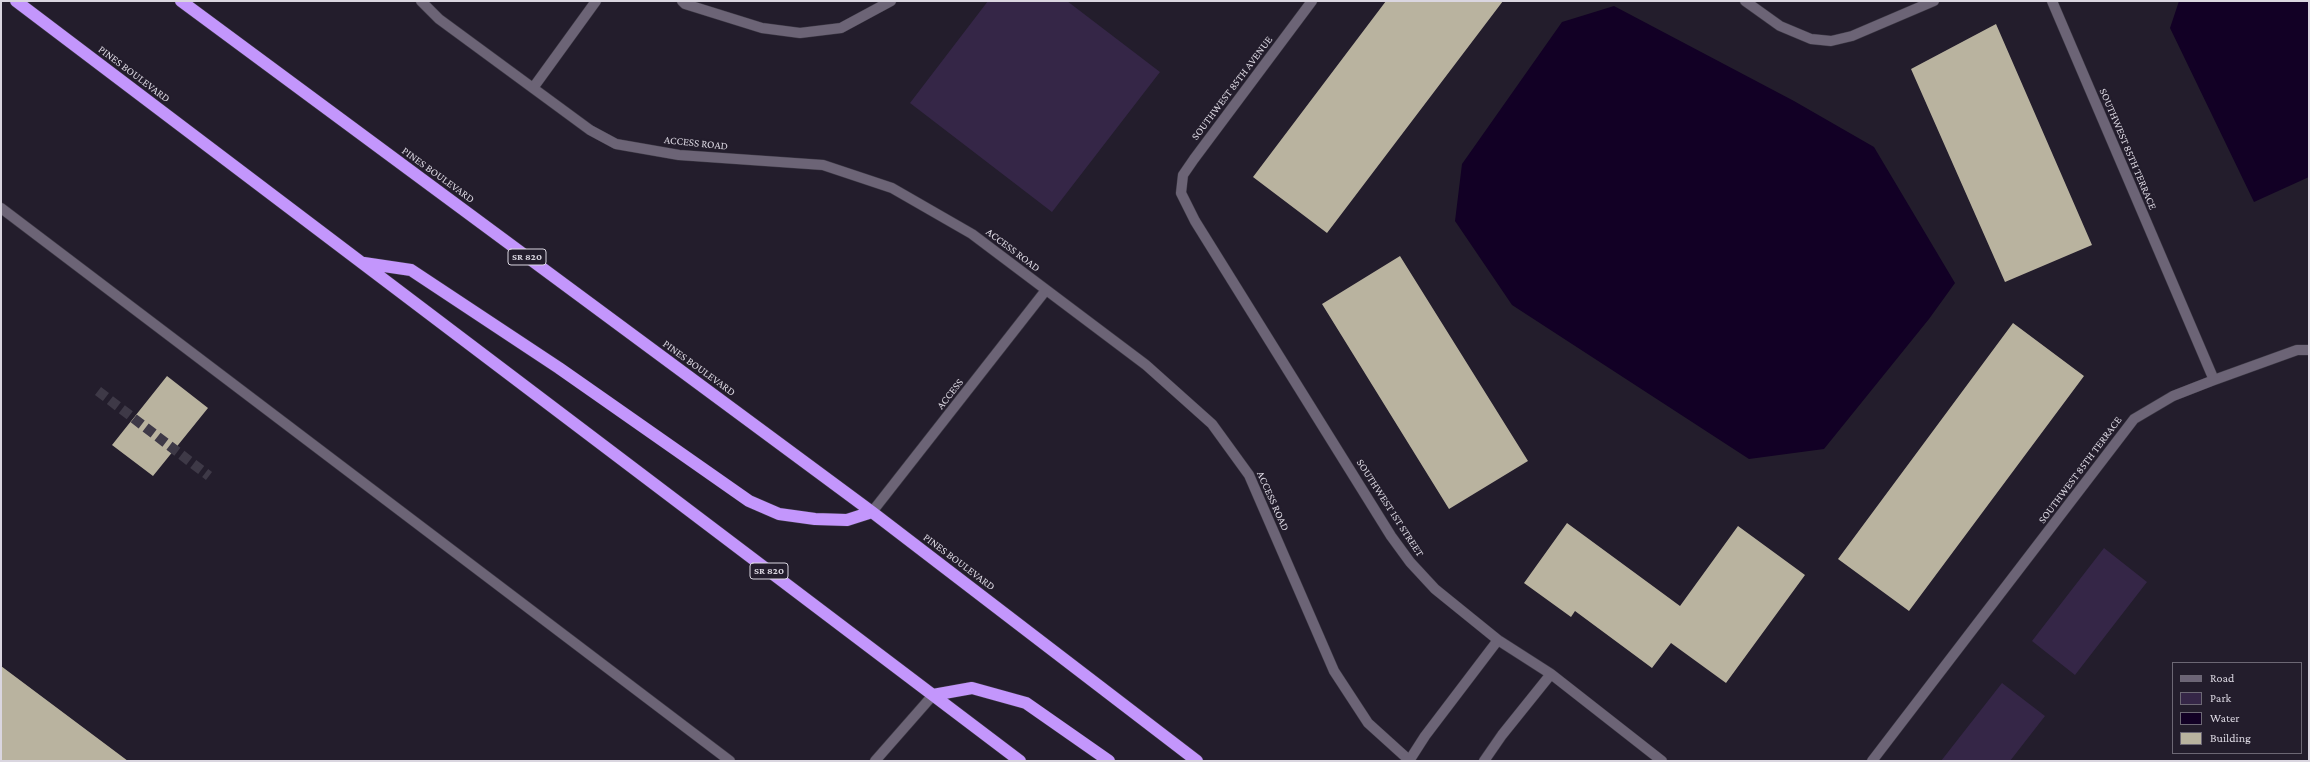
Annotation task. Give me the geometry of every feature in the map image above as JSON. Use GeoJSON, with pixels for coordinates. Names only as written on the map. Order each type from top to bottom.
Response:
{"type":"FeatureCollection","features":[{"type":"Feature","properties":{"kind":"highway","name":"PINES BOULEVARD"},"geometry":{"type":"LineString","coordinates":[[16,1],[1020,761]]}},
{"type":"Feature","properties":{"kind":"highway","name":"PINES BOULEVARD"},"geometry":{"type":"LineString","coordinates":[[181,1],[872,512],[1197,761]]}},
{"type":"Feature","properties":{"kind":"highway"},"geometry":{"type":"LineString","coordinates":[[362,263],[410,270],[560,368],[749,501],[779,514],[815,519],[847,520],[872,512]]}},
{"type":"Feature","properties":{"kind":"highway"},"geometry":{"type":"LineString","coordinates":[[933,695],[972,688],[1026,703],[1108,761]]}},
{"type":"Feature","properties":{"kind":"street","name":"ACCESS ROAD"},"geometry":{"type":"LineString","coordinates":[[421,1],[439,19],[590,130],[616,144],[679,155],[823,165],[892,188],[972,234],[1146,365],[1212,424],[1249,475],[1334,671],[1368,723],[1409,761]]}},
{"type":"Feature","properties":{"kind":"street"},"geometry":{"type":"LineString","coordinates":[[533,88],[596,1]]}},
{"type":"Feature","properties":{"kind":"street"},"geometry":{"type":"LineString","coordinates":[[682,1],[685,4],[762,28],[800,33],[841,28],[891,1]]}},
{"type":"Feature","properties":{"kind":"street","name":"SOUTHWEST 85TH AVENUE"},"geometry":{"type":"LineString","coordinates":[[1181,193],[1183,174],[1312,1]]}},
{"type":"Feature","properties":{"kind":"street"},"geometry":{"type":"LineString","coordinates":[[1745,1],[1780,26],[1811,39],[1830,41],[1852,36],[1934,1]]}},
{"type":"Feature","properties":{"kind":"street","name":"SOUTHWEST 85TH TERRACE"},"geometry":{"type":"LineString","coordinates":[[1872,761],[2134,419],[2173,396],[2214,380],[2052,1]]}},
{"type":"Feature","properties":{"kind":"street","name":"SOUTHWEST 1ST STREET"},"geometry":{"type":"LineString","coordinates":[[1181,193],[1199,228],[1391,536],[1410,562],[1435,589],[1498,640],[1551,674],[1662,761]]}},
{"type":"Feature","properties":{"kind":"street"},"geometry":{"type":"LineString","coordinates":[[1,208],[730,761]]}},
{"type":"Feature","properties":{"kind":"street","name":"ACCESS"},"geometry":{"type":"LineString","coordinates":[[872,512],[1046,290]]}},
{"type":"Feature","properties":{"kind":"street"},"geometry":{"type":"LineString","coordinates":[[2214,380],[2297,350],[2309,350]]}},
{"type":"Feature","properties":{"kind":"street"},"geometry":{"type":"LineString","coordinates":[[1409,761],[1425,736],[1498,640]]}},
{"type":"Feature","properties":{"kind":"street"},"geometry":{"type":"LineString","coordinates":[[1484,761],[1502,734],[1551,674]]}},
{"type":"Feature","properties":{"kind":"street"},"geometry":{"type":"LineString","coordinates":[[875,761],[933,695]]}},
{"type":"Feature","properties":{"kind":"green space"},"geometry":{"type":"Polygon","coordinates":[[[988,1],[1067,1],[1160,72],[1052,212],[910,103],[988,1]]]}},
{"type":"Feature","properties":{"kind":"green space"},"geometry":{"type":"Polygon","coordinates":[[[2104,548],[2147,582],[2075,675],[2032,641],[2104,548]]]}},
{"type":"Feature","properties":{"kind":"green space"},"geometry":{"type":"Polygon","coordinates":[[[2002,683],[2045,716],[2010,761],[1941,761],[2002,683]]]}},
{"type":"Feature","properties":{"kind":"water"},"geometry":{"type":"Polygon","coordinates":[[[2179,1],[2309,1],[2309,177],[2254,202],[2170,28],[2179,1]]]}},
{"type":"Feature","properties":{"kind":"water"},"geometry":{"type":"Polygon","coordinates":[[[1614,6],[1794,101],[1874,147],[1955,283],[1929,319],[1824,449],[1749,459],[1512,305],[1455,221],[1462,164],[1562,22],[1614,6]]]}},
{"type":"Feature","properties":{"kind":"building"},"geometry":{"type":"Polygon","coordinates":[[[1386,1],[1503,1],[1327,233],[1253,177],[1386,1]]]}},
{"type":"Feature","properties":{"kind":"building"},"geometry":{"type":"Polygon","coordinates":[[[1996,24],[2092,245],[2005,282],[1911,69],[1996,24]]]}},
{"type":"Feature","properties":{"kind":"building"},"geometry":{"type":"Polygon","coordinates":[[[1400,256],[1528,461],[1449,509],[1322,304],[1400,256]]]}},
{"type":"Feature","properties":{"kind":"building"},"geometry":{"type":"Polygon","coordinates":[[[2013,323],[2084,376],[1909,611],[1838,559],[2013,323]]]}},
{"type":"Feature","properties":{"kind":"building"},"geometry":{"type":"Polygon","coordinates":[[[167,376],[208,408],[153,476],[112,445],[167,376]]]}},
{"type":"Feature","properties":{"kind":"building"},"geometry":{"type":"Polygon","coordinates":[[[1567,523],[1680,606],[1738,526],[1805,575],[1726,683],[1671,643],[1652,668],[1575,611],[1571,617],[1524,583],[1567,523]]]}},
{"type":"Feature","properties":{"kind":"building"},"geometry":{"type":"Polygon","coordinates":[[[1,666],[128,761],[1,761],[1,666]]]}},
{"type":"Feature","properties":{"kind":"tunnel"},"geometry":{"type":"LineString","coordinates":[[98,391],[209,476]]}}]}
